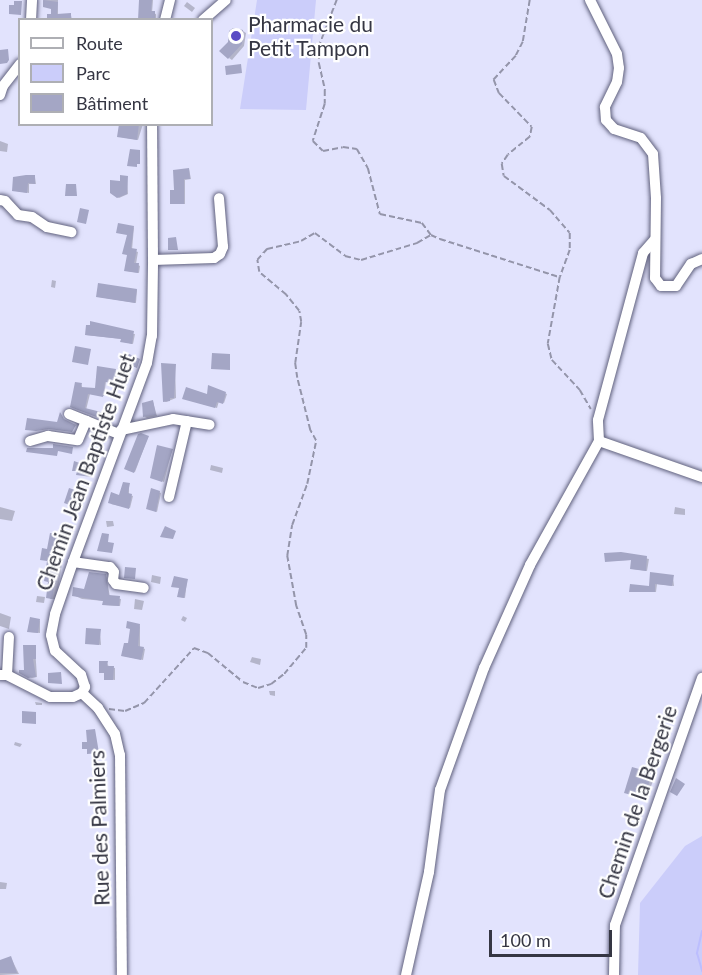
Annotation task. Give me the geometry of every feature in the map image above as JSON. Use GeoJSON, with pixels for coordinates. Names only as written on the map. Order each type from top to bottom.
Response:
{"type":"FeatureCollection","features":[{"type":"Feature","properties":{"kind":"street"},"geometry":{"type":"LineString","coordinates":[[31,18],[32,0]]}},
{"type":"Feature","properties":{"kind":"street"},"geometry":{"type":"LineString","coordinates":[[166,18],[170,0]]}},
{"type":"Feature","properties":{"kind":"street"},"geometry":{"type":"LineString","coordinates":[[205,18],[226,0]]}},
{"type":"Feature","properties":{"kind":"street"},"geometry":{"type":"LineString","coordinates":[[590,0],[617,54],[617,82],[605,107],[606,120],[614,129],[641,138],[653,154],[656,198],[654,273],[661,286],[676,286],[691,264],[702,260]]}},
{"type":"Feature","properties":{"kind":"street"},"geometry":{"type":"LineString","coordinates":[[0,95],[3,86],[18,67]]}},
{"type":"Feature","properties":{"kind":"street","name":"Chemin Jean Baptiste Huet"},"geometry":{"type":"LineString","coordinates":[[82,693],[86,687],[84,679],[60,657],[51,635],[55,614],[73,562],[147,363],[152,336],[152,126]]}},
{"type":"Feature","properties":{"kind":"street"},"geometry":{"type":"LineString","coordinates":[[0,193],[0,200],[5,201],[18,215],[32,216],[47,227],[71,232]]}},
{"type":"Feature","properties":{"kind":"street"},"geometry":{"type":"LineString","coordinates":[[153,260],[214,258],[220,254],[223,247],[219,198]]}},
{"type":"Feature","properties":{"kind":"street"},"geometry":{"type":"LineString","coordinates":[[406,975],[429,872],[440,790],[484,668],[534,556],[599,441],[598,420],[643,253],[655,239]]}},
{"type":"Feature","properties":{"kind":"street"},"geometry":{"type":"LineString","coordinates":[[69,414],[120,432],[168,419],[210,425]]}},
{"type":"Feature","properties":{"kind":"street"},"geometry":{"type":"LineString","coordinates":[[30,441],[48,436],[78,440],[86,421]]}},
{"type":"Feature","properties":{"kind":"street"},"geometry":{"type":"LineString","coordinates":[[169,497],[187,421]]}},
{"type":"Feature","properties":{"kind":"street"},"geometry":{"type":"LineString","coordinates":[[599,441],[702,477]]}},
{"type":"Feature","properties":{"kind":"street"},"geometry":{"type":"LineString","coordinates":[[73,562],[110,567],[114,572],[113,580],[116,584],[144,588]]}},
{"type":"Feature","properties":{"kind":"street"},"geometry":{"type":"LineString","coordinates":[[9,637],[3,675],[50,697],[62,699],[82,693]]}},
{"type":"Feature","properties":{"kind":"street","name":"Chemin de la Bergerie"},"geometry":{"type":"LineString","coordinates":[[614,975],[615,925],[702,678]]}},
{"type":"Feature","properties":{"kind":"street","name":"Rue des Palmiers"},"geometry":{"type":"LineString","coordinates":[[82,693],[98,708],[115,734],[120,755],[122,975]]}},
{"type":"Feature","properties":{"kind":"path"},"geometry":{"type":"LineString","coordinates":[[337,0],[320,44],[319,63],[326,90],[325,104],[313,141],[323,151],[343,147],[357,149],[368,168],[380,214],[422,223],[431,235],[560,277]]}},
{"type":"Feature","properties":{"kind":"path"},"geometry":{"type":"LineString","coordinates":[[531,0],[523,42],[516,56],[498,72],[494,80],[499,93],[532,127],[530,137],[508,154],[502,164],[504,176],[550,210],[570,233],[570,250],[560,277],[548,344],[552,360],[580,390],[598,420]]}},
{"type":"Feature","properties":{"kind":"path"},"geometry":{"type":"LineString","coordinates":[[98,708],[125,711],[144,703],[195,648],[208,653],[243,682],[258,688],[272,684],[300,658],[306,648],[306,635],[296,606],[287,556],[292,525],[307,484],[316,441],[310,430],[295,363],[301,322],[300,311],[259,272],[256,260],[267,249],[301,241],[315,233],[345,256],[361,260],[417,243],[431,235]]}},
{"type":"Feature","properties":{"kind":"green space"},"geometry":{"type":"Polygon","coordinates":[[[257,0],[316,0],[306,110],[240,109],[257,0]]]}},
{"type":"Feature","properties":{"kind":"green space"},"geometry":{"type":"Polygon","coordinates":[[[702,836],[702,975],[638,975],[640,903],[685,846],[702,836]]]}},
{"type":"Feature","properties":{"kind":"building"},"geometry":{"type":"Polygon","coordinates":[[[43,0],[58,2],[57,14],[71,13],[71,18],[47,18],[47,14],[51,14],[51,9],[43,7],[43,0]]]}},
{"type":"Feature","properties":{"kind":"building"},"geometry":{"type":"Polygon","coordinates":[[[139,0],[152,0],[151,11],[155,11],[155,18],[138,18],[139,0]]]}},
{"type":"Feature","properties":{"kind":"building"},"geometry":{"type":"Polygon","coordinates":[[[14,1],[22,1],[21,15],[9,14],[9,5],[14,5],[14,1]]]}},
{"type":"Feature","properties":{"kind":"building"},"geometry":{"type":"Polygon","coordinates":[[[233,28],[243,30],[242,44],[228,59],[219,51],[228,42],[229,31],[233,28]]]}},
{"type":"Feature","properties":{"kind":"building"},"geometry":{"type":"Polygon","coordinates":[[[8,49],[9,60],[7,63],[0,64],[0,50],[8,49]]]}},
{"type":"Feature","properties":{"kind":"building"},"geometry":{"type":"Polygon","coordinates":[[[241,64],[242,73],[226,75],[225,66],[241,64]]]}},
{"type":"Feature","properties":{"kind":"building"},"geometry":{"type":"Polygon","coordinates":[[[119,126],[139,126],[137,140],[117,137],[119,126]]]}},
{"type":"Feature","properties":{"kind":"building"},"geometry":{"type":"Polygon","coordinates":[[[130,149],[140,150],[140,164],[137,164],[137,167],[127,166],[130,149]]]}},
{"type":"Feature","properties":{"kind":"building"},"geometry":{"type":"Polygon","coordinates":[[[189,168],[190,179],[184,179],[184,204],[170,204],[170,190],[174,190],[173,170],[189,168]]]}},
{"type":"Feature","properties":{"kind":"building"},"geometry":{"type":"Polygon","coordinates":[[[35,175],[35,184],[28,183],[27,193],[12,191],[13,177],[35,175]]]}},
{"type":"Feature","properties":{"kind":"building"},"geometry":{"type":"Polygon","coordinates":[[[120,175],[128,176],[127,194],[117,198],[110,193],[110,180],[120,181],[120,175]]]}},
{"type":"Feature","properties":{"kind":"building"},"geometry":{"type":"Polygon","coordinates":[[[66,184],[76,184],[77,196],[65,196],[66,184]]]}},
{"type":"Feature","properties":{"kind":"building"},"geometry":{"type":"Polygon","coordinates":[[[80,208],[89,210],[86,224],[77,222],[80,208]]]}},
{"type":"Feature","properties":{"kind":"building"},"geometry":{"type":"Polygon","coordinates":[[[118,223],[134,226],[131,248],[137,249],[134,263],[139,263],[138,273],[124,271],[127,255],[122,254],[127,235],[116,233],[118,223]]]}},
{"type":"Feature","properties":{"kind":"building"},"geometry":{"type":"Polygon","coordinates":[[[176,237],[178,250],[168,250],[168,238],[176,237]]]}},
{"type":"Feature","properties":{"kind":"building"},"geometry":{"type":"Polygon","coordinates":[[[98,283],[137,289],[135,303],[96,297],[98,283]]]}},
{"type":"Feature","properties":{"kind":"building"},"geometry":{"type":"Polygon","coordinates":[[[90,321],[134,331],[132,344],[120,342],[121,339],[85,335],[86,325],[90,325],[90,321]]]}},
{"type":"Feature","properties":{"kind":"building"},"geometry":{"type":"Polygon","coordinates":[[[75,346],[91,349],[88,365],[72,362],[75,346]]]}},
{"type":"Feature","properties":{"kind":"building"},"geometry":{"type":"Polygon","coordinates":[[[127,353],[140,359],[137,368],[124,363],[127,353]]]}},
{"type":"Feature","properties":{"kind":"building"},"geometry":{"type":"Polygon","coordinates":[[[212,353],[230,354],[230,370],[211,369],[212,353]]]}},
{"type":"Feature","properties":{"kind":"building"},"geometry":{"type":"Polygon","coordinates":[[[161,363],[176,364],[174,398],[163,402],[161,363]]]}},
{"type":"Feature","properties":{"kind":"building"},"geometry":{"type":"Polygon","coordinates":[[[97,366],[116,369],[115,383],[105,382],[103,397],[88,394],[85,408],[109,414],[107,421],[70,407],[75,382],[82,383],[81,387],[95,388],[97,366]]]}},
{"type":"Feature","properties":{"kind":"building"},"geometry":{"type":"Polygon","coordinates":[[[208,385],[226,392],[223,404],[217,402],[215,408],[182,399],[186,387],[207,394],[208,385]]]}},
{"type":"Feature","properties":{"kind":"building"},"geometry":{"type":"Polygon","coordinates":[[[153,400],[156,415],[143,417],[142,403],[153,400]]]}},
{"type":"Feature","properties":{"kind":"building"},"geometry":{"type":"Polygon","coordinates":[[[60,412],[64,419],[76,425],[72,432],[49,429],[25,430],[27,418],[57,422],[60,412]]]}},
{"type":"Feature","properties":{"kind":"building"},"geometry":{"type":"Polygon","coordinates":[[[138,434],[149,436],[134,473],[124,469],[138,434]]]}},
{"type":"Feature","properties":{"kind":"building"},"geometry":{"type":"Polygon","coordinates":[[[53,444],[73,447],[72,454],[58,451],[57,456],[26,452],[27,448],[53,448],[53,444]]]}},
{"type":"Feature","properties":{"kind":"building"},"geometry":{"type":"Polygon","coordinates":[[[157,445],[173,449],[162,482],[150,478],[157,445]]]}},
{"type":"Feature","properties":{"kind":"building"},"geometry":{"type":"Polygon","coordinates":[[[74,461],[94,468],[92,477],[76,475],[77,471],[72,471],[74,461]]]}},
{"type":"Feature","properties":{"kind":"building"},"geometry":{"type":"Polygon","coordinates":[[[123,482],[130,483],[128,493],[132,494],[129,509],[108,503],[111,492],[119,495],[123,482]]]}},
{"type":"Feature","properties":{"kind":"building"},"geometry":{"type":"Polygon","coordinates":[[[69,488],[84,493],[79,508],[64,503],[69,488]]]}},
{"type":"Feature","properties":{"kind":"building"},"geometry":{"type":"Polygon","coordinates":[[[151,488],[160,491],[156,512],[146,509],[151,488]]]}},
{"type":"Feature","properties":{"kind":"building"},"geometry":{"type":"Polygon","coordinates":[[[165,526],[176,531],[173,539],[160,537],[165,526]]]}},
{"type":"Feature","properties":{"kind":"building"},"geometry":{"type":"Polygon","coordinates":[[[50,533],[64,535],[52,599],[46,598],[48,582],[44,581],[47,561],[40,560],[42,548],[47,549],[50,533]]]}},
{"type":"Feature","properties":{"kind":"building"},"geometry":{"type":"Polygon","coordinates":[[[102,533],[109,534],[108,542],[114,543],[112,553],[97,551],[102,533]]]}},
{"type":"Feature","properties":{"kind":"building"},"geometry":{"type":"Polygon","coordinates":[[[621,552],[647,556],[646,571],[630,569],[631,560],[605,562],[604,553],[621,552]]]}},
{"type":"Feature","properties":{"kind":"building"},"geometry":{"type":"Polygon","coordinates":[[[125,567],[136,568],[135,579],[124,578],[125,567]]]}},
{"type":"Feature","properties":{"kind":"building"},"geometry":{"type":"Polygon","coordinates":[[[89,572],[106,574],[109,595],[120,596],[119,606],[102,605],[103,601],[72,596],[73,587],[84,589],[89,572]]]}},
{"type":"Feature","properties":{"kind":"building"},"geometry":{"type":"Polygon","coordinates":[[[650,572],[674,575],[672,586],[655,584],[655,592],[629,592],[630,584],[649,586],[650,572]]]}},
{"type":"Feature","properties":{"kind":"building"},"geometry":{"type":"Polygon","coordinates":[[[174,576],[188,579],[184,598],[177,597],[179,588],[171,587],[174,576]]]}},
{"type":"Feature","properties":{"kind":"building"},"geometry":{"type":"Polygon","coordinates":[[[30,617],[40,619],[38,633],[27,632],[30,617]]]}},
{"type":"Feature","properties":{"kind":"building"},"geometry":{"type":"Polygon","coordinates":[[[127,621],[140,624],[138,646],[144,647],[141,660],[121,656],[124,643],[128,643],[130,629],[126,628],[127,621]]]}},
{"type":"Feature","properties":{"kind":"building"},"geometry":{"type":"Polygon","coordinates":[[[86,628],[101,629],[99,645],[85,644],[86,628]]]}},
{"type":"Feature","properties":{"kind":"building"},"geometry":{"type":"Polygon","coordinates":[[[23,645],[36,645],[36,659],[33,659],[36,677],[28,678],[19,673],[19,670],[24,670],[23,645]]]}},
{"type":"Feature","properties":{"kind":"building"},"geometry":{"type":"Polygon","coordinates":[[[99,661],[108,661],[107,666],[114,666],[113,680],[104,680],[104,673],[99,673],[99,661]]]}},
{"type":"Feature","properties":{"kind":"building"},"geometry":{"type":"Polygon","coordinates":[[[61,672],[62,684],[48,683],[48,673],[61,672]]]}},
{"type":"Feature","properties":{"kind":"building"},"geometry":{"type":"Polygon","coordinates":[[[22,711],[36,712],[36,724],[22,723],[22,711]]]}},
{"type":"Feature","properties":{"kind":"building"},"geometry":{"type":"Polygon","coordinates":[[[95,729],[99,753],[87,754],[87,749],[82,749],[82,742],[87,742],[86,730],[95,729]]]}},
{"type":"Feature","properties":{"kind":"building"},"geometry":{"type":"Polygon","coordinates":[[[632,767],[653,773],[643,798],[624,793],[632,767]]]}},
{"type":"Feature","properties":{"kind":"building"},"geometry":{"type":"Polygon","coordinates":[[[676,778],[685,784],[677,796],[670,792],[676,778]]]}},
{"type":"Feature","properties":{"kind":"building"},"geometry":{"type":"Polygon","coordinates":[[[11,956],[17,973],[0,973],[0,960],[11,956]]]}},
{"type":"Feature","properties":{"kind":"waterway"},"geometry":{"type":"LineString","coordinates":[[702,931],[697,953],[702,971]]}},
{"type":"Feature","properties":{"kind":"place","name":"Pharmacie du Petit Tampon"},"geometry":{"type":"Point","coordinates":[236,36]}}]}
